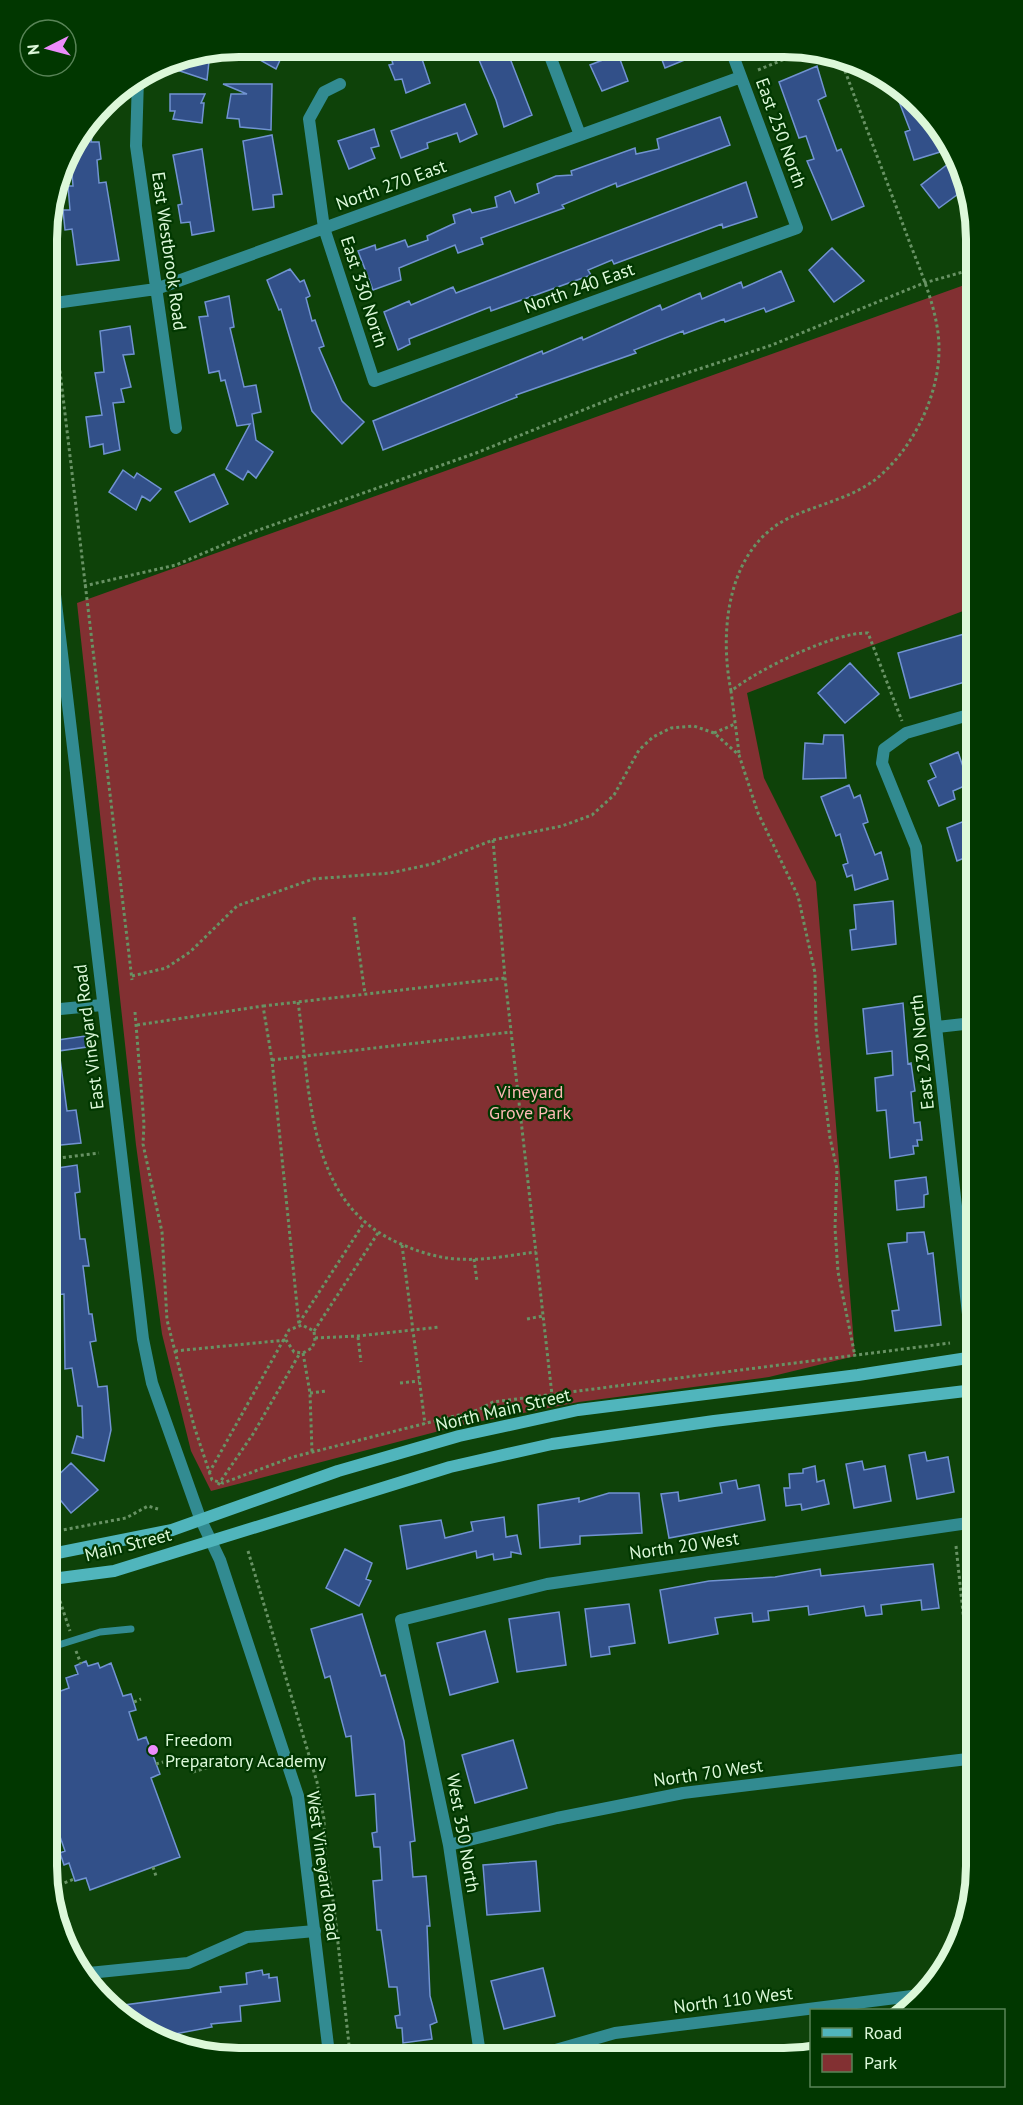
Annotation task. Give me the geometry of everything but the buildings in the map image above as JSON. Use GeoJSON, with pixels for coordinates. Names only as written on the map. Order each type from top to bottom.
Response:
{"type":"FeatureCollection","features":[{"type":"Feature","properties":{"kind":"main road","name":"North Main Street"},"geometry":{"type":"LineString","coordinates":[[57,1553],[171,1530],[338,1471],[459,1436],[578,1410],[966,1362]]}},
{"type":"Feature","properties":{"kind":"main road"},"geometry":{"type":"LineString","coordinates":[[210,1541],[450,1467],[552,1444],[714,1421],[966,1391]]}},
{"type":"Feature","properties":{"kind":"main road","name":"Main Street"},"geometry":{"type":"LineString","coordinates":[[57,1578],[114,1571],[210,1541]]}},
{"type":"Feature","properties":{"kind":"street"},"geometry":{"type":"LineString","coordinates":[[550,57],[580,135]]}},
{"type":"Feature","properties":{"kind":"street","name":"East 250 North"},"geometry":{"type":"LineString","coordinates":[[734,57],[797,228]]}},
{"type":"Feature","properties":{"kind":"street","name":"North 270 East"},"geometry":{"type":"LineString","coordinates":[[57,303],[156,289],[741,77]]}},
{"type":"Feature","properties":{"kind":"street","name":"East 330 North"},"geometry":{"type":"LineString","coordinates":[[340,84],[324,92],[309,119],[324,228],[374,381]]}},
{"type":"Feature","properties":{"kind":"street","name":"East Westbrook Road"},"geometry":{"type":"LineString","coordinates":[[138,88],[136,146],[176,428]]}},
{"type":"Feature","properties":{"kind":"street","name":"North 240 East"},"geometry":{"type":"LineString","coordinates":[[374,381],[797,228]]}},
{"type":"Feature","properties":{"kind":"street","name":"East Vineyard Road"},"geometry":{"type":"LineString","coordinates":[[57,614],[143,1339],[152,1383],[200,1518]]}},
{"type":"Feature","properties":{"kind":"street","name":"East 230 North"},"geometry":{"type":"LineString","coordinates":[[966,716],[906,733],[884,749],[882,763],[916,847],[966,1288]]}},
{"type":"Feature","properties":{"kind":"street"},"geometry":{"type":"LineString","coordinates":[[57,1009],[102,1005]]}},
{"type":"Feature","properties":{"kind":"street"},"geometry":{"type":"LineString","coordinates":[[937,1027],[966,1024]]}},
{"type":"Feature","properties":{"kind":"street"},"geometry":{"type":"LineString","coordinates":[[960,1234],[966,1233]]}},
{"type":"Feature","properties":{"kind":"street","name":"West Vineyard Road"},"geometry":{"type":"LineString","coordinates":[[200,1518],[220,1560],[298,1796],[328,2048]]}},
{"type":"Feature","properties":{"kind":"street","name":"North 20 West"},"geometry":{"type":"LineString","coordinates":[[401,1620],[546,1584],[966,1523]]}},
{"type":"Feature","properties":{"kind":"street","name":"West 350 North"},"geometry":{"type":"LineString","coordinates":[[401,1620],[449,1845],[479,2048]]}},
{"type":"Feature","properties":{"kind":"street","name":"North 70 West"},"geometry":{"type":"LineString","coordinates":[[449,1845],[556,1818],[682,1792],[966,1759]]}},
{"type":"Feature","properties":{"kind":"street"},"geometry":{"type":"LineString","coordinates":[[92,1973],[188,1963],[247,1937],[315,1931]]}},
{"type":"Feature","properties":{"kind":"street","name":"North 110 West"},"geometry":{"type":"LineString","coordinates":[[561,2048],[615,2032],[911,1996]]}},
{"type":"Feature","properties":{"kind":"lane"},"geometry":{"type":"LineString","coordinates":[[57,1645],[100,1632],[131,1629]]}},
{"type":"Feature","properties":{"kind":"path"},"geometry":{"type":"LineString","coordinates":[[758,70],[790,57]]}},
{"type":"Feature","properties":{"kind":"path"},"geometry":{"type":"LineString","coordinates":[[844,67],[924,283],[938,328],[939,354],[927,410],[909,440],[876,479],[771,528],[753,548],[735,582],[731,600],[727,657],[739,755],[758,813],[798,896],[815,973],[816,1028],[830,1138],[837,1169],[835,1228],[838,1272],[855,1356]]}},
{"type":"Feature","properties":{"kind":"path"},"geometry":{"type":"LineString","coordinates":[[84,586],[176,565],[253,532],[476,453],[623,394],[772,345],[924,283],[966,271]]}},
{"type":"Feature","properties":{"kind":"path"},"geometry":{"type":"LineString","coordinates":[[57,347],[132,978],[166,968],[190,952],[237,906],[313,879],[390,873],[432,864],[493,840],[562,826],[592,815],[614,795],[639,750],[653,736],[671,728],[694,726],[714,733],[739,755]]}},
{"type":"Feature","properties":{"kind":"path"},"geometry":{"type":"LineString","coordinates":[[731,691],[750,676],[801,653],[856,633],[868,633],[899,710]]}},
{"type":"Feature","properties":{"kind":"path"},"geometry":{"type":"LineString","coordinates":[[714,733],[735,724]]}},
{"type":"Feature","properties":{"kind":"path"},"geometry":{"type":"LineString","coordinates":[[493,840],[505,978],[552,1395]]}},
{"type":"Feature","properties":{"kind":"path"},"geometry":{"type":"LineString","coordinates":[[354,917],[365,994]]}},
{"type":"Feature","properties":{"kind":"path"},"geometry":{"type":"LineString","coordinates":[[137,1025],[263,1006],[505,978]]}},
{"type":"Feature","properties":{"kind":"path"},"geometry":{"type":"LineString","coordinates":[[298,1002],[314,1123],[322,1158],[328,1175],[342,1198],[364,1222],[378,1233],[402,1245],[442,1257],[474,1259],[536,1252]]}},
{"type":"Feature","properties":{"kind":"path"},"geometry":{"type":"LineString","coordinates":[[263,1006],[272,1060],[298,1325]]}},
{"type":"Feature","properties":{"kind":"path"},"geometry":{"type":"LineString","coordinates":[[135,1012],[144,1124],[143,1144],[162,1232],[167,1320],[208,1474],[212,1480],[220,1483],[254,1434],[301,1353],[312,1348],[315,1338],[314,1331],[378,1233]]}},
{"type":"Feature","properties":{"kind":"path"},"geometry":{"type":"LineString","coordinates":[[272,1060],[306,1054],[511,1032]]}},
{"type":"Feature","properties":{"kind":"path"},"geometry":{"type":"LineString","coordinates":[[57,1158],[99,1153]]}},
{"type":"Feature","properties":{"kind":"path"},"geometry":{"type":"LineString","coordinates":[[208,1474],[290,1330],[298,1325],[364,1222]]}},
{"type":"Feature","properties":{"kind":"path"},"geometry":{"type":"LineString","coordinates":[[402,1245],[425,1424]]}},
{"type":"Feature","properties":{"kind":"path"},"geometry":{"type":"LineString","coordinates":[[474,1259],[477,1281]]}},
{"type":"Feature","properties":{"kind":"path"},"geometry":{"type":"LineString","coordinates":[[527,1318],[543,1316]]}},
{"type":"Feature","properties":{"kind":"path"},"geometry":{"type":"LineString","coordinates":[[298,1325],[314,1331]]}},
{"type":"Feature","properties":{"kind":"path"},"geometry":{"type":"LineString","coordinates":[[315,1338],[440,1327]]}},
{"type":"Feature","properties":{"kind":"path"},"geometry":{"type":"LineString","coordinates":[[358,1336],[361,1362]]}},
{"type":"Feature","properties":{"kind":"path"},"geometry":{"type":"LineString","coordinates":[[175,1351],[286,1340]]}},
{"type":"Feature","properties":{"kind":"path"},"geometry":{"type":"LineString","coordinates":[[286,1340],[291,1349],[301,1353]]}},
{"type":"Feature","properties":{"kind":"path"},"geometry":{"type":"LineString","coordinates":[[301,1353],[310,1393],[312,1452]]}},
{"type":"Feature","properties":{"kind":"path"},"geometry":{"type":"LineString","coordinates":[[400,1383],[420,1381]]}},
{"type":"Feature","properties":{"kind":"path"},"geometry":{"type":"LineString","coordinates":[[310,1393],[327,1391]]}},
{"type":"Feature","properties":{"kind":"path"},"geometry":{"type":"LineString","coordinates":[[57,1531],[126,1518],[148,1506],[158,1509]]}},
{"type":"Feature","properties":{"kind":"path"},"geometry":{"type":"LineString","coordinates":[[956,1546],[966,1641]]}},
{"type":"Feature","properties":{"kind":"path"},"geometry":{"type":"LineString","coordinates":[[60,1601],[71,1632]]}},
{"type":"Feature","properties":{"kind":"path"},"geometry":{"type":"LineString","coordinates":[[76,1650],[81,1664]]}},
{"type":"Feature","properties":{"kind":"path"},"geometry":{"type":"LineString","coordinates":[[134,1702],[141,1699]]}},
{"type":"Feature","properties":{"kind":"path"},"geometry":{"type":"LineString","coordinates":[[156,1764],[163,1762]]}},
{"type":"Feature","properties":{"kind":"path"},"geometry":{"type":"LineString","coordinates":[[193,1772],[222,1763]]}},
{"type":"Feature","properties":{"kind":"path"},"geometry":{"type":"LineString","coordinates":[[153,1867],[156,1876]]}},
{"type":"Feature","properties":{"kind":"path"},"geometry":{"type":"LineString","coordinates":[[59,1885],[74,1879]]}},
{"type":"Feature","properties":{"kind":"green space","name":"Vineyard Grove Park"},"geometry":{"type":"Polygon","coordinates":[[[966,284],[966,610],[747,693],[764,778],[816,882],[855,1356],[769,1377],[579,1402],[462,1425],[211,1491],[191,1451],[162,1334],[136,1145],[77,603],[966,284]]]}},
{"type":"Feature","properties":{"kind":"place","name":"Freedom Preparatory Academy"},"geometry":{"type":"Point","coordinates":[153,1750]}}]}
